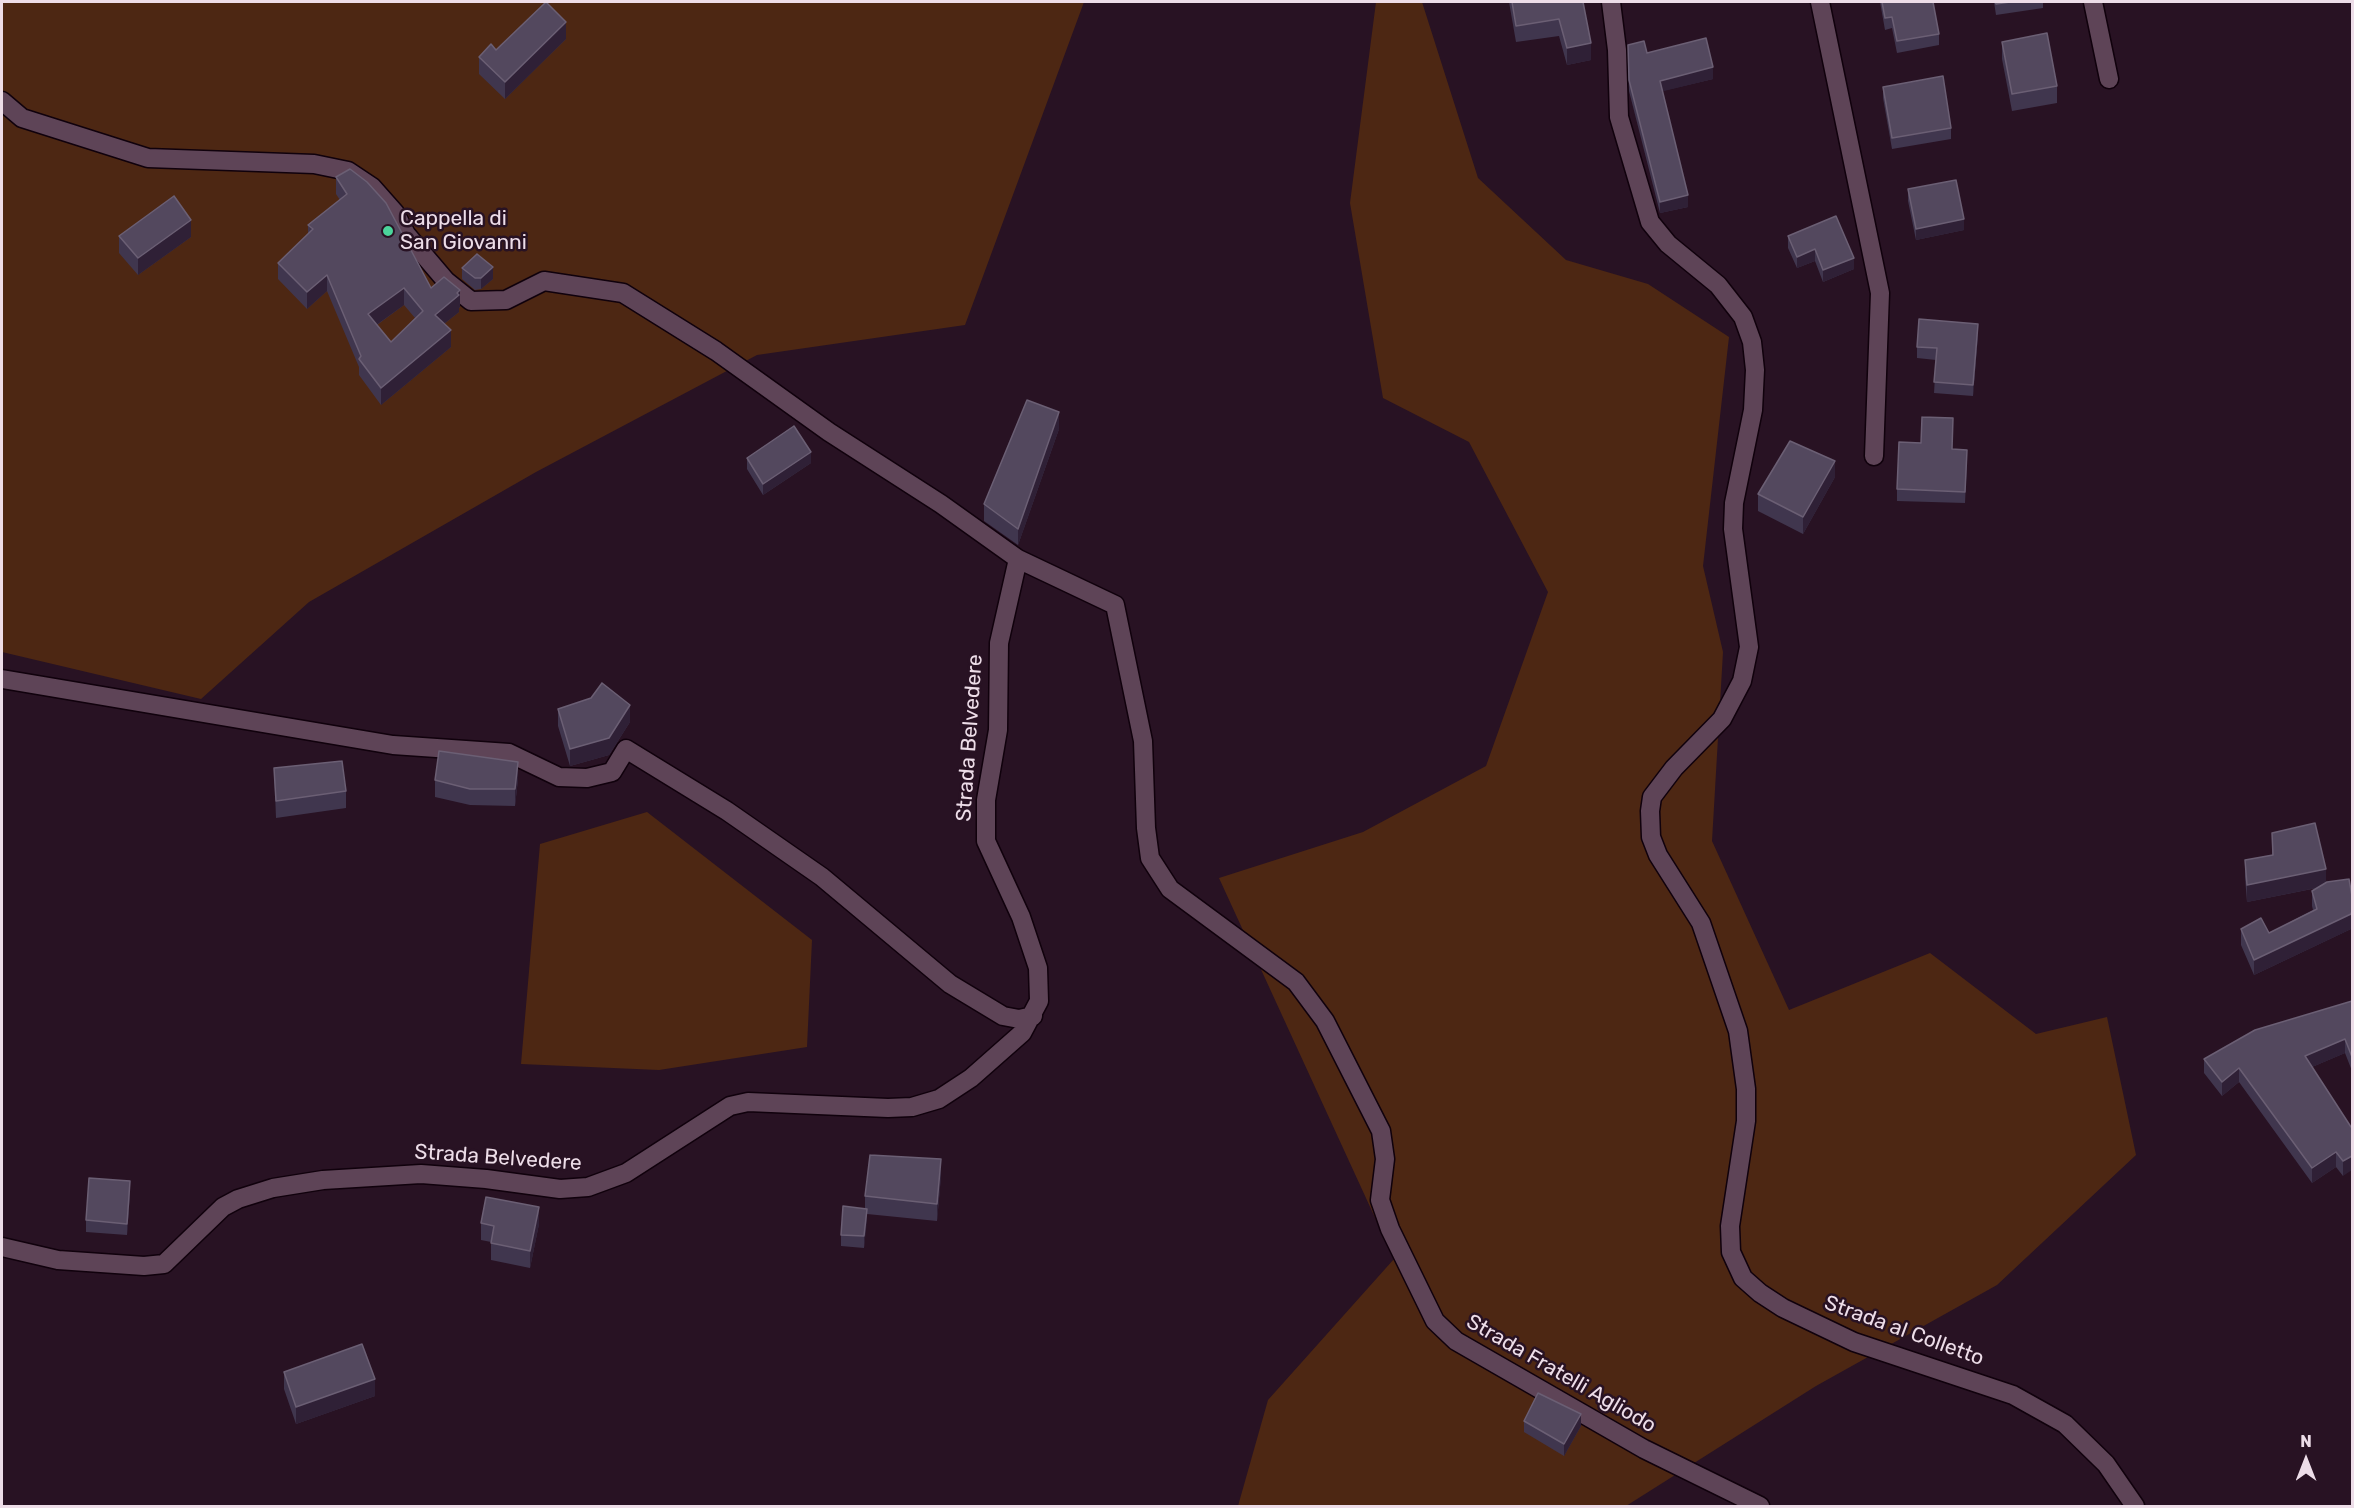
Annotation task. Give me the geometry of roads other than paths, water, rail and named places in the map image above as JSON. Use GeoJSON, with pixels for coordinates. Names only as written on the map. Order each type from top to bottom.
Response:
{"type":"FeatureCollection","features":[{"type":"Feature","properties":{"kind":"street","name":"Strada al Colletto"},"geometry":{"type":"LineString","coordinates":[[1611,2],[1617,50],[1618,117],[1650,222],[1668,244],[1718,285],[1743,317],[1752,342],[1755,370],[1753,410],[1734,512],[1733,529],[1749,647],[1742,681],[1722,719],[1674,768],[1652,796],[1650,811],[1651,837],[1658,855],[1701,923],[1738,1031],[1746,1089],[1746,1121],[1730,1226],[1731,1252],[1743,1278],[1783,1308],[1854,1342],[2013,1395],[2066,1424],[2106,1464],[2135,1506]]}},
{"type":"Feature","properties":{"kind":"street"},"geometry":{"type":"LineString","coordinates":[[1820,2],[1880,294],[1874,456]]}},
{"type":"Feature","properties":{"kind":"street"},"geometry":{"type":"LineString","coordinates":[[2093,2],[2109,79]]}},
{"type":"Feature","properties":{"kind":"street"},"geometry":{"type":"LineString","coordinates":[[2,100],[22,118],[148,158],[314,164],[348,171],[372,187],[395,213],[406,234],[446,281],[471,301],[506,300],[544,280],[623,294],[716,351],[829,432],[941,504],[1018,559]]}},
{"type":"Feature","properties":{"kind":"street","name":"Strada Belvedere"},"geometry":{"type":"LineString","coordinates":[[2,1247],[58,1260],[144,1266],[164,1264],[223,1207],[238,1199],[273,1188],[323,1180],[438,1174],[560,1189],[588,1187],[626,1173],[730,1106],[748,1102],[912,1107],[939,1099],[971,1078],[1010,1047],[1033,1016],[1039,1001],[1038,968],[1021,916],[986,841],[986,800],[998,729],[999,643],[1018,559]]}},
{"type":"Feature","properties":{"kind":"street","name":"Strada Fratelli Agliodo"},"geometry":{"type":"LineString","coordinates":[[1018,559],[1115,605],[1143,741],[1146,828],[1150,858],[1170,889],[1296,982],[1325,1021],[1381,1131],[1385,1159],[1380,1200],[1390,1229],[1435,1321],[1456,1341],[1644,1449],[1760,1506]]}},
{"type":"Feature","properties":{"kind":"street"},"geometry":{"type":"LineString","coordinates":[[2,679],[393,745],[509,753],[559,777],[587,778],[612,772],[626,749],[727,811],[822,877],[950,984],[1003,1016],[1019,1019],[1033,1016]]}},
{"type":"Feature","properties":{"kind":"place","name":"Cappella di San Giovanni"},"geometry":{"type":"Point","coordinates":[388,231]}}]}
